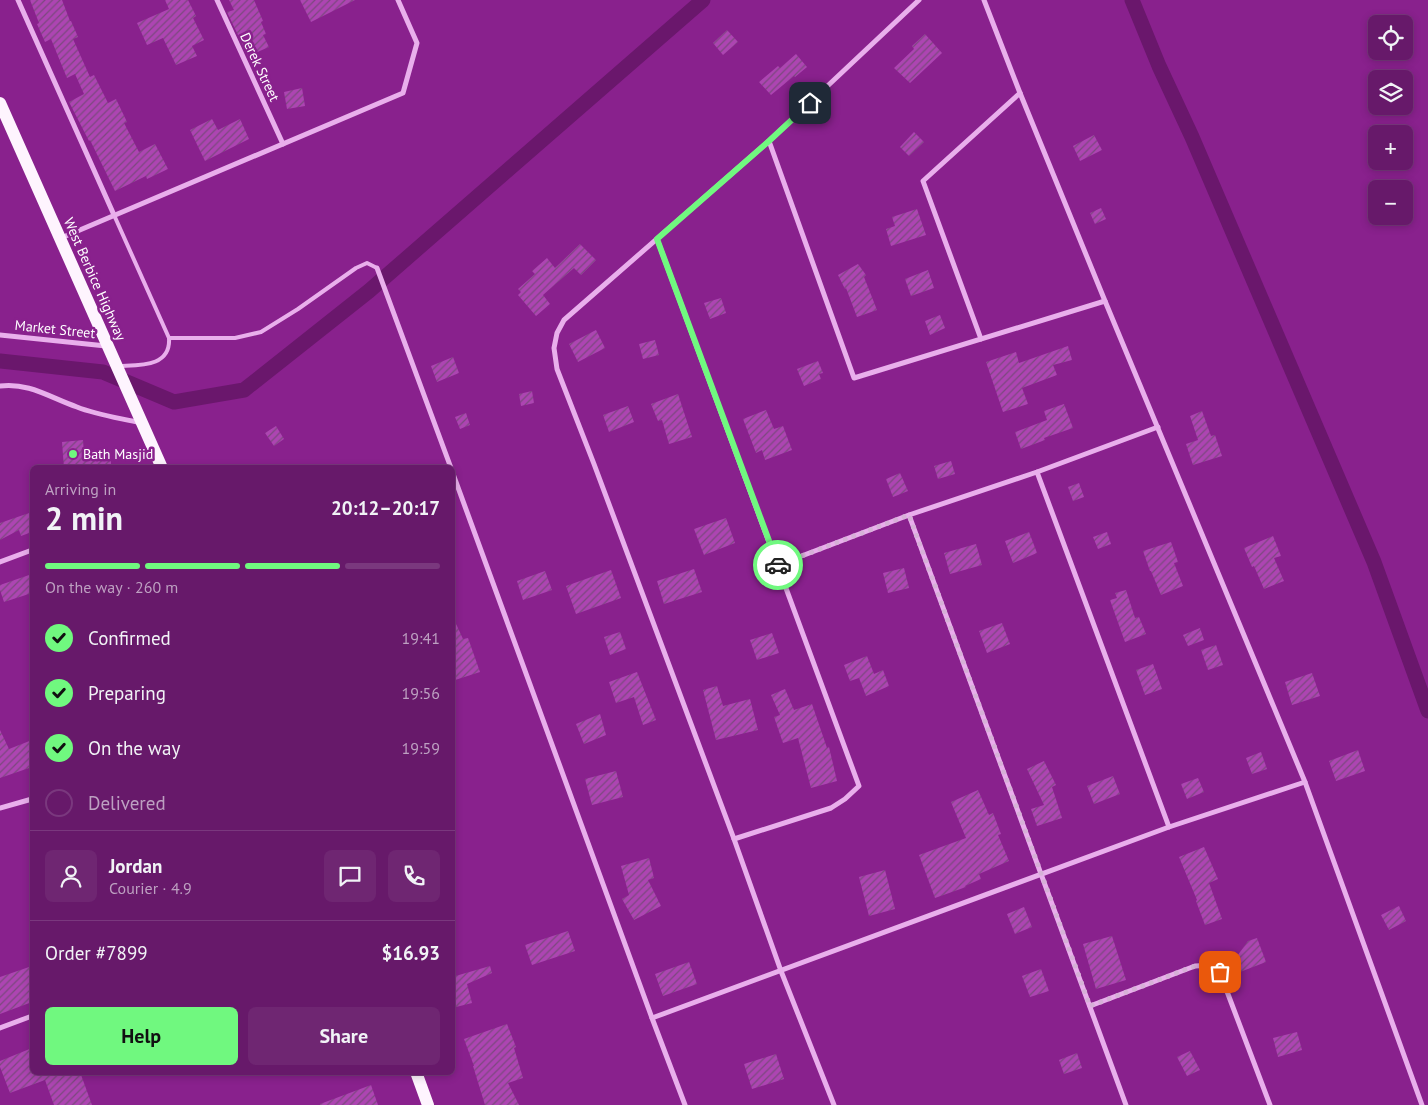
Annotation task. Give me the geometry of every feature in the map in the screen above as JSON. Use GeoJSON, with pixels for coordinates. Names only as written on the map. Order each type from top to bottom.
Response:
{"type":"FeatureCollection","features":[{"type":"Feature","properties":{"kind":"main road","name":"West Berbice Highway"},"geometry":{"type":"LineString","coordinates":[[0,103],[161,465]]}},
{"type":"Feature","properties":{"kind":"main road"},"geometry":{"type":"LineString","coordinates":[[417,1075],[428,1105]]}},
{"type":"Feature","properties":{"kind":"street"},"geometry":{"type":"LineString","coordinates":[[18,0],[114,215]]}},
{"type":"Feature","properties":{"kind":"street","name":"Derek Street"},"geometry":{"type":"LineString","coordinates":[[217,0],[283,144]]}},
{"type":"Feature","properties":{"kind":"street"},"geometry":{"type":"LineString","coordinates":[[61,238],[404,93],[417,43],[398,0]]}},
{"type":"Feature","properties":{"kind":"street"},"geometry":{"type":"LineString","coordinates":[[834,1105],[781,971],[734,839],[557,369],[554,348],[556,333],[564,320],[769,141],[918,0]]}},
{"type":"Feature","properties":{"kind":"street"},"geometry":{"type":"LineString","coordinates":[[984,0],[1105,301],[1305,782],[1422,1105]]}},
{"type":"Feature","properties":{"kind":"street"},"geometry":{"type":"LineString","coordinates":[[981,339],[923,181],[1020,93]]}},
{"type":"Feature","properties":{"kind":"street"},"geometry":{"type":"LineString","coordinates":[[769,141],[854,378],[1105,301]]}},
{"type":"Feature","properties":{"kind":"street"},"geometry":{"type":"LineString","coordinates":[[657,239],[859,786],[845,799],[831,808],[734,839]]}},
{"type":"Feature","properties":{"kind":"street"},"geometry":{"type":"LineString","coordinates":[[376,268],[450,465]]}},
{"type":"Feature","properties":{"kind":"street","name":"Market Street"},"geometry":{"type":"LineString","coordinates":[[0,335],[109,346]]}},
{"type":"Feature","properties":{"kind":"street"},"geometry":{"type":"LineString","coordinates":[[0,386],[11,384],[34,389],[78,408],[142,423]]}},
{"type":"Feature","properties":{"kind":"street"},"geometry":{"type":"LineString","coordinates":[[778,565],[909,515],[1037,472],[1158,427]]}},
{"type":"Feature","properties":{"kind":"street"},"geometry":{"type":"LineString","coordinates":[[1037,472],[1169,827]]}},
{"type":"Feature","properties":{"kind":"street"},"geometry":{"type":"LineString","coordinates":[[455,477],[685,1105]]}},
{"type":"Feature","properties":{"kind":"street"},"geometry":{"type":"LineString","coordinates":[[909,515],[1126,1105]]}},
{"type":"Feature","properties":{"kind":"street"},"geometry":{"type":"LineString","coordinates":[[0,562],[30,551]]}},
{"type":"Feature","properties":{"kind":"street"},"geometry":{"type":"LineString","coordinates":[[652,1018],[1169,827],[1305,782]]}},
{"type":"Feature","properties":{"kind":"street"},"geometry":{"type":"LineString","coordinates":[[0,808],[30,800]]}},
{"type":"Feature","properties":{"kind":"street"},"geometry":{"type":"LineString","coordinates":[[1090,1006],[1195,966],[1213,968],[1220,972],[1270,1105]]}},
{"type":"Feature","properties":{"kind":"street"},"geometry":{"type":"LineString","coordinates":[[0,1028],[30,1017]]}},
{"type":"Feature","properties":{"kind":"lane"},"geometry":{"type":"LineString","coordinates":[[114,215],[169,338],[170,346],[168,351],[156,362],[119,370]]}},
{"type":"Feature","properties":{"kind":"lane"},"geometry":{"type":"LineString","coordinates":[[169,338],[235,338],[260,332],[298,309],[356,268],[367,263],[376,268]]}},
{"type":"Feature","properties":{"kind":"building"},"geometry":{"type":"Polygon","coordinates":[[[30,0],[62,0],[78,37],[73,39],[90,77],[94,75],[108,103],[116,99],[127,122],[124,123],[139,152],[155,144],[168,169],[147,179],[146,176],[115,191],[69,102],[84,94],[75,74],[67,78],[51,39],[45,42],[30,0]]]}},
{"type":"Feature","properties":{"kind":"building"},"geometry":{"type":"Polygon","coordinates":[[[165,0],[188,0],[196,16],[193,18],[204,40],[192,46],[197,56],[176,65],[163,38],[147,45],[137,23],[169,9],[165,0]]]}},
{"type":"Feature","properties":{"kind":"building"},"geometry":{"type":"Polygon","coordinates":[[[229,0],[254,0],[263,21],[261,22],[266,34],[263,35],[269,47],[248,56],[227,12],[234,10],[229,0]]]}},
{"type":"Feature","properties":{"kind":"building"},"geometry":{"type":"Polygon","coordinates":[[[300,0],[355,0],[311,22],[300,0]]]}},
{"type":"Feature","properties":{"kind":"building"},"geometry":{"type":"Polygon","coordinates":[[[727,30],[738,42],[723,55],[713,43],[727,30]]]}},
{"type":"Feature","properties":{"kind":"building"},"geometry":{"type":"Polygon","coordinates":[[[925,34],[942,53],[910,83],[894,68],[914,49],[912,46],[925,34]]]}},
{"type":"Feature","properties":{"kind":"building"},"geometry":{"type":"Polygon","coordinates":[[[796,54],[807,67],[771,95],[759,82],[778,66],[780,68],[796,54]]]}},
{"type":"Feature","properties":{"kind":"building"},"geometry":{"type":"Polygon","coordinates":[[[302,88],[305,106],[287,109],[284,92],[302,88]]]}},
{"type":"Feature","properties":{"kind":"building"},"geometry":{"type":"Polygon","coordinates":[[[212,119],[218,130],[240,119],[249,139],[205,161],[190,130],[212,119]]]}},
{"type":"Feature","properties":{"kind":"building"},"geometry":{"type":"Polygon","coordinates":[[[914,132],[924,142],[909,156],[900,147],[914,132]]]}},
{"type":"Feature","properties":{"kind":"building"},"geometry":{"type":"Polygon","coordinates":[[[1094,135],[1102,150],[1080,161],[1073,146],[1094,135]]]}},
{"type":"Feature","properties":{"kind":"building"},"geometry":{"type":"Polygon","coordinates":[[[1101,208],[1106,219],[1095,224],[1090,213],[1101,208]]]}},
{"type":"Feature","properties":{"kind":"building"},"geometry":{"type":"Polygon","coordinates":[[[917,209],[926,235],[891,246],[886,229],[895,226],[892,217],[917,209]]]}},
{"type":"Feature","properties":{"kind":"building"},"geometry":{"type":"Polygon","coordinates":[[[580,244],[596,260],[581,275],[574,268],[543,295],[550,304],[536,316],[518,295],[521,292],[518,289],[535,274],[532,271],[547,258],[555,268],[580,244]]]}},
{"type":"Feature","properties":{"kind":"building"},"geometry":{"type":"Polygon","coordinates":[[[858,264],[866,275],[864,277],[877,310],[857,317],[846,288],[838,275],[858,264]]]}},
{"type":"Feature","properties":{"kind":"building"},"geometry":{"type":"Polygon","coordinates":[[[928,270],[934,288],[911,296],[905,279],[928,270]]]}},
{"type":"Feature","properties":{"kind":"building"},"geometry":{"type":"Polygon","coordinates":[[[721,298],[726,313],[710,319],[704,303],[721,298]]]}},
{"type":"Feature","properties":{"kind":"building"},"geometry":{"type":"Polygon","coordinates":[[[940,315],[945,328],[930,335],[925,321],[940,315]]]}},
{"type":"Feature","properties":{"kind":"building"},"geometry":{"type":"Polygon","coordinates":[[[596,330],[605,348],[578,362],[569,344],[596,330]]]}},
{"type":"Feature","properties":{"kind":"building"},"geometry":{"type":"Polygon","coordinates":[[[655,340],[659,355],[643,359],[639,344],[655,340]]]}},
{"type":"Feature","properties":{"kind":"building"},"geometry":{"type":"Polygon","coordinates":[[[1068,346],[1072,360],[1053,365],[1057,375],[1022,388],[1028,404],[1003,412],[986,362],[1016,352],[1019,363],[1068,346]]]}},
{"type":"Feature","properties":{"kind":"building"},"geometry":{"type":"Polygon","coordinates":[[[453,357],[459,373],[437,382],[431,366],[453,357]]]}},
{"type":"Feature","properties":{"kind":"building"},"geometry":{"type":"Polygon","coordinates":[[[818,361],[823,373],[819,374],[821,379],[804,386],[797,369],[818,361]]]}},
{"type":"Feature","properties":{"kind":"building"},"geometry":{"type":"Polygon","coordinates":[[[532,391],[534,403],[521,406],[519,394],[532,391]]]}},
{"type":"Feature","properties":{"kind":"building"},"geometry":{"type":"Polygon","coordinates":[[[678,394],[692,437],[669,444],[662,420],[658,421],[651,404],[678,394]]]}},
{"type":"Feature","properties":{"kind":"building"},"geometry":{"type":"Polygon","coordinates":[[[1064,404],[1073,428],[1044,438],[1045,440],[1021,449],[1015,432],[1047,420],[1044,411],[1064,404]]]}},
{"type":"Feature","properties":{"kind":"building"},"geometry":{"type":"Polygon","coordinates":[[[628,406],[634,422],[609,432],[603,415],[628,406]]]}},
{"type":"Feature","properties":{"kind":"building"},"geometry":{"type":"Polygon","coordinates":[[[766,410],[774,429],[783,426],[792,450],[765,460],[762,450],[756,453],[743,419],[766,410]]]}},
{"type":"Feature","properties":{"kind":"building"},"geometry":{"type":"Polygon","coordinates":[[[1202,411],[1211,436],[1215,435],[1222,456],[1193,465],[1186,444],[1198,440],[1190,416],[1202,411]]]}},
{"type":"Feature","properties":{"kind":"building"},"geometry":{"type":"Polygon","coordinates":[[[466,413],[470,425],[460,429],[455,417],[466,413]]]}},
{"type":"Feature","properties":{"kind":"building"},"geometry":{"type":"Polygon","coordinates":[[[276,426],[284,439],[274,446],[265,433],[276,426]]]}},
{"type":"Feature","properties":{"kind":"building","name":"Bath Masjid"},"geometry":{"type":"Polygon","coordinates":[[[83,440],[84,455],[111,453],[111,465],[64,465],[62,442],[83,440]]]}},
{"type":"Feature","properties":{"kind":"building"},"geometry":{"type":"Polygon","coordinates":[[[951,461],[955,474],[938,479],[934,466],[951,461]]]}},
{"type":"Feature","properties":{"kind":"building"},"geometry":{"type":"Polygon","coordinates":[[[900,473],[908,491],[893,497],[886,479],[900,473]]]}},
{"type":"Feature","properties":{"kind":"building"},"geometry":{"type":"Polygon","coordinates":[[[1079,483],[1084,497],[1073,501],[1068,487],[1079,483]]]}},
{"type":"Feature","properties":{"kind":"building"},"geometry":{"type":"Polygon","coordinates":[[[30,513],[30,533],[21,536],[19,530],[0,540],[0,523],[30,513]]]}},
{"type":"Feature","properties":{"kind":"building"},"geometry":{"type":"Polygon","coordinates":[[[726,518],[735,543],[704,555],[694,529],[726,518]]]}},
{"type":"Feature","properties":{"kind":"building"},"geometry":{"type":"Polygon","coordinates":[[[1029,532],[1037,553],[1013,563],[1005,541],[1029,532]]]}},
{"type":"Feature","properties":{"kind":"building"},"geometry":{"type":"Polygon","coordinates":[[[1107,532],[1111,544],[1098,549],[1093,537],[1107,532]]]}},
{"type":"Feature","properties":{"kind":"building"},"geometry":{"type":"Polygon","coordinates":[[[1273,536],[1281,556],[1274,558],[1284,581],[1264,589],[1244,548],[1273,536]]]}},
{"type":"Feature","properties":{"kind":"building"},"geometry":{"type":"Polygon","coordinates":[[[1171,542],[1178,562],[1174,563],[1183,586],[1161,595],[1143,551],[1171,542]]]}},
{"type":"Feature","properties":{"kind":"building"},"geometry":{"type":"Polygon","coordinates":[[[976,544],[982,565],[950,574],[944,553],[976,544]]]}},
{"type":"Feature","properties":{"kind":"building"},"geometry":{"type":"Polygon","coordinates":[[[904,568],[909,588],[888,593],[883,573],[904,568]]]}},
{"type":"Feature","properties":{"kind":"building"},"geometry":{"type":"Polygon","coordinates":[[[694,569],[702,592],[664,604],[657,581],[694,569]]]}},
{"type":"Feature","properties":{"kind":"building"},"geometry":{"type":"Polygon","coordinates":[[[611,570],[621,598],[576,614],[566,586],[611,570]]]}},
{"type":"Feature","properties":{"kind":"building"},"geometry":{"type":"Polygon","coordinates":[[[545,571],[552,590],[523,600],[517,581],[545,571]]]}},
{"type":"Feature","properties":{"kind":"building"},"geometry":{"type":"Polygon","coordinates":[[[30,575],[30,594],[4,602],[0,585],[30,575]]]}},
{"type":"Feature","properties":{"kind":"building"},"geometry":{"type":"Polygon","coordinates":[[[1126,590],[1135,618],[1139,617],[1146,634],[1125,642],[1110,600],[1117,598],[1115,593],[1126,590]]]}},
{"type":"Feature","properties":{"kind":"building"},"geometry":{"type":"Polygon","coordinates":[[[455,622],[463,639],[468,638],[480,672],[455,680],[455,622]]]}},
{"type":"Feature","properties":{"kind":"building"},"geometry":{"type":"Polygon","coordinates":[[[1002,623],[1010,644],[987,653],[979,631],[1002,623]]]}},
{"type":"Feature","properties":{"kind":"building"},"geometry":{"type":"Polygon","coordinates":[[[1200,628],[1204,640],[1188,646],[1183,635],[1200,628]]]}},
{"type":"Feature","properties":{"kind":"building"},"geometry":{"type":"Polygon","coordinates":[[[620,632],[626,649],[610,655],[604,637],[620,632]]]}},
{"type":"Feature","properties":{"kind":"building"},"geometry":{"type":"Polygon","coordinates":[[[772,633],[779,653],[757,660],[750,640],[772,633]]]}},
{"type":"Feature","properties":{"kind":"building"},"geometry":{"type":"Polygon","coordinates":[[[1216,645],[1223,665],[1208,670],[1201,650],[1216,645]]]}},
{"type":"Feature","properties":{"kind":"building"},"geometry":{"type":"Polygon","coordinates":[[[867,656],[874,674],[883,670],[889,686],[866,696],[859,678],[850,681],[844,665],[867,656]]]}},
{"type":"Feature","properties":{"kind":"building"},"geometry":{"type":"Polygon","coordinates":[[[1153,664],[1162,689],[1145,695],[1136,670],[1153,664]]]}},
{"type":"Feature","properties":{"kind":"building"},"geometry":{"type":"Polygon","coordinates":[[[637,672],[656,720],[643,725],[634,697],[616,703],[609,682],[637,672]]]}},
{"type":"Feature","properties":{"kind":"building"},"geometry":{"type":"Polygon","coordinates":[[[1312,673],[1320,696],[1292,705],[1285,682],[1312,673]]]}},
{"type":"Feature","properties":{"kind":"building"},"geometry":{"type":"Polygon","coordinates":[[[717,686],[723,706],[750,699],[758,730],[716,740],[703,690],[717,686]]]}},
{"type":"Feature","properties":{"kind":"building"},"geometry":{"type":"Polygon","coordinates":[[[785,689],[794,710],[812,704],[827,748],[829,747],[837,781],[811,788],[798,738],[783,743],[774,717],[780,715],[771,695],[785,689]]]}},
{"type":"Feature","properties":{"kind":"building"},"geometry":{"type":"Polygon","coordinates":[[[600,714],[606,735],[584,744],[576,724],[600,714]]]}},
{"type":"Feature","properties":{"kind":"building"},"geometry":{"type":"Polygon","coordinates":[[[0,730],[9,749],[30,741],[30,768],[0,778],[0,730]]]}},
{"type":"Feature","properties":{"kind":"building"},"geometry":{"type":"Polygon","coordinates":[[[1358,750],[1365,771],[1336,781],[1329,761],[1358,750]]]}},
{"type":"Feature","properties":{"kind":"building"},"geometry":{"type":"Polygon","coordinates":[[[1261,752],[1267,769],[1252,774],[1246,758],[1261,752]]]}},
{"type":"Feature","properties":{"kind":"building"},"geometry":{"type":"Polygon","coordinates":[[[1044,761],[1056,785],[1052,787],[1062,818],[1037,826],[1031,809],[1044,805],[1027,769],[1044,761]]]}},
{"type":"Feature","properties":{"kind":"building"},"geometry":{"type":"Polygon","coordinates":[[[616,771],[623,797],[592,805],[585,779],[616,771]]]}},
{"type":"Feature","properties":{"kind":"building"},"geometry":{"type":"Polygon","coordinates":[[[1113,776],[1120,794],[1094,804],[1087,786],[1113,776]]]}},
{"type":"Feature","properties":{"kind":"building"},"geometry":{"type":"Polygon","coordinates":[[[1198,778],[1204,792],[1187,799],[1181,784],[1198,778]]]}},
{"type":"Feature","properties":{"kind":"building"},"geometry":{"type":"Polygon","coordinates":[[[978,790],[989,815],[993,813],[1001,834],[998,835],[1009,861],[979,874],[981,879],[966,887],[935,898],[919,855],[966,838],[951,802],[978,790]]]}},
{"type":"Feature","properties":{"kind":"building"},"geometry":{"type":"Polygon","coordinates":[[[1204,847],[1218,879],[1209,883],[1222,919],[1205,925],[1179,857],[1204,847]]]}},
{"type":"Feature","properties":{"kind":"building"},"geometry":{"type":"Polygon","coordinates":[[[649,858],[654,878],[648,880],[661,906],[634,920],[622,899],[629,895],[621,866],[649,858]]]}},
{"type":"Feature","properties":{"kind":"building"},"geometry":{"type":"Polygon","coordinates":[[[885,870],[895,909],[869,916],[859,877],[885,870]]]}},
{"type":"Feature","properties":{"kind":"building"},"geometry":{"type":"Polygon","coordinates":[[[1399,906],[1406,921],[1389,930],[1381,915],[1399,906]]]}},
{"type":"Feature","properties":{"kind":"building"},"geometry":{"type":"Polygon","coordinates":[[[1024,907],[1032,927],[1015,934],[1007,914],[1024,907]]]}},
{"type":"Feature","properties":{"kind":"building"},"geometry":{"type":"Polygon","coordinates":[[[568,931],[575,951],[532,965],[525,945],[568,931]]]}},
{"type":"Feature","properties":{"kind":"building"},"geometry":{"type":"Polygon","coordinates":[[[1112,936],[1126,980],[1096,989],[1083,944],[1112,936]]]}},
{"type":"Feature","properties":{"kind":"building"},"geometry":{"type":"Polygon","coordinates":[[[1257,938],[1266,962],[1240,972],[1235,959],[1248,941],[1257,938]]]}},
{"type":"Feature","properties":{"kind":"building"},"geometry":{"type":"Polygon","coordinates":[[[689,962],[697,984],[663,996],[655,974],[689,962]]]}},
{"type":"Feature","properties":{"kind":"building"},"geometry":{"type":"Polygon","coordinates":[[[490,966],[492,973],[467,984],[472,1003],[455,1007],[455,976],[490,966]]]}},
{"type":"Feature","properties":{"kind":"building"},"geometry":{"type":"Polygon","coordinates":[[[30,967],[30,1003],[0,1014],[0,977],[30,967]]]}},
{"type":"Feature","properties":{"kind":"building"},"geometry":{"type":"Polygon","coordinates":[[[1041,969],[1049,991],[1030,997],[1022,976],[1041,969]]]}},
{"type":"Feature","properties":{"kind":"building"},"geometry":{"type":"Polygon","coordinates":[[[507,1024],[516,1047],[514,1048],[523,1078],[508,1083],[519,1105],[485,1105],[464,1039],[507,1024]]]}},
{"type":"Feature","properties":{"kind":"building"},"geometry":{"type":"Polygon","coordinates":[[[1297,1032],[1302,1050],[1278,1057],[1273,1038],[1297,1032]]]}},
{"type":"Feature","properties":{"kind":"building"},"geometry":{"type":"Polygon","coordinates":[[[30,1049],[30,1075],[81,1075],[92,1105],[54,1105],[45,1080],[10,1093],[0,1067],[0,1061],[30,1049]]]}},
{"type":"Feature","properties":{"kind":"building"},"geometry":{"type":"Polygon","coordinates":[[[1190,1051],[1200,1070],[1187,1076],[1177,1057],[1190,1051]]]}},
{"type":"Feature","properties":{"kind":"building"},"geometry":{"type":"Polygon","coordinates":[[[1077,1053],[1082,1068],[1064,1074],[1059,1060],[1077,1053]]]}},
{"type":"Feature","properties":{"kind":"building"},"geometry":{"type":"Polygon","coordinates":[[[776,1054],[784,1079],[752,1089],[744,1064],[776,1054]]]}},
{"type":"Feature","properties":{"kind":"building"},"geometry":{"type":"Polygon","coordinates":[[[371,1085],[378,1105],[320,1105],[320,1104],[371,1085]]]}},
{"type":"Feature","properties":{"kind":"waterway"},"geometry":{"type":"LineString","coordinates":[[0,361],[103,372],[174,402],[244,390],[369,291],[703,0]]}},
{"type":"Feature","properties":{"kind":"waterway"},"geometry":{"type":"LineString","coordinates":[[1132,0],[1374,562],[1428,711]]}},
{"type":"Feature","properties":{"kind":"way so far"},"geometry":{"type":"LineString","coordinates":[[778,565],[909,515],[1090,1006],[1195,966],[1205,966],[1220,972]]}},
{"type":"Feature","properties":{"kind":"place","name":"Bath Masjid"},"geometry":{"type":"Point","coordinates":[73,454]}},
{"type":"Feature","properties":{"kind":"route"},"geometry":{"type":"LineString","coordinates":[[778,565],[657,239],[810,103]]}}]}
